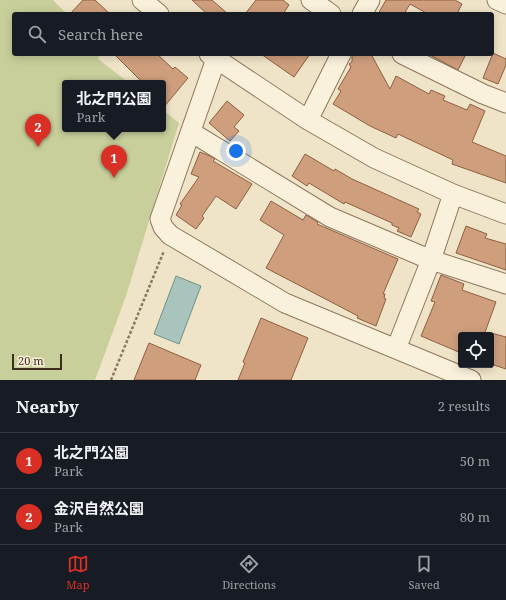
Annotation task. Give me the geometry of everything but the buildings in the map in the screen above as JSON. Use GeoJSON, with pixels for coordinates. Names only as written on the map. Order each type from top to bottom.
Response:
{"type":"FeatureCollection","features":[{"type":"Feature","properties":{"kind":"street"},"geometry":{"type":"LineString","coordinates":[[142,0],[157,12]]}},
{"type":"Feature","properties":{"kind":"street"},"geometry":{"type":"LineString","coordinates":[[311,0],[328,12]]}},
{"type":"Feature","properties":{"kind":"street"},"geometry":{"type":"LineString","coordinates":[[363,12],[370,0]]}},
{"type":"Feature","properties":{"kind":"street"},"geometry":{"type":"LineString","coordinates":[[497,0],[506,4]]}},
{"type":"Feature","properties":{"kind":"street"},"geometry":{"type":"LineString","coordinates":[[308,120],[340,56]]}},
{"type":"Feature","properties":{"kind":"street"},"geometry":{"type":"LineString","coordinates":[[406,56],[483,94],[506,103]]}},
{"type":"Feature","properties":{"kind":"street"},"geometry":{"type":"LineString","coordinates":[[471,380],[285,303],[170,235],[162,227],[160,219],[192,132],[213,57],[308,120],[374,158],[453,194],[506,214]]}},
{"type":"Feature","properties":{"kind":"street"},"geometry":{"type":"LineString","coordinates":[[192,132],[330,217],[431,260],[506,284]]}},
{"type":"Feature","properties":{"kind":"street"},"geometry":{"type":"LineString","coordinates":[[396,349],[431,260],[453,194]]}},
{"type":"Feature","properties":{"kind":"path"},"geometry":{"type":"LineString","coordinates":[[111,380],[170,235]]}},
{"type":"Feature","properties":{"kind":"green space"},"geometry":{"type":"Polygon","coordinates":[[[0,0],[53,0],[65,12],[12,12],[12,56],[99,56],[98,59],[125,80],[62,80],[62,132],[166,132],[166,112],[179,123],[126,296],[95,380],[0,380],[0,0]]]}},
{"type":"Feature","properties":{"kind":"water"},"geometry":{"type":"Polygon","coordinates":[[[176,276],[201,286],[179,344],[154,334],[176,276]]]}},
{"type":"Feature","properties":{"kind":"place","name":"金沢自然公園"},"geometry":{"type":"Point","coordinates":[38,147]}},
{"type":"Feature","properties":{"kind":"place","name":"北之門公園"},"geometry":{"type":"Point","coordinates":[114,178]}}]}
